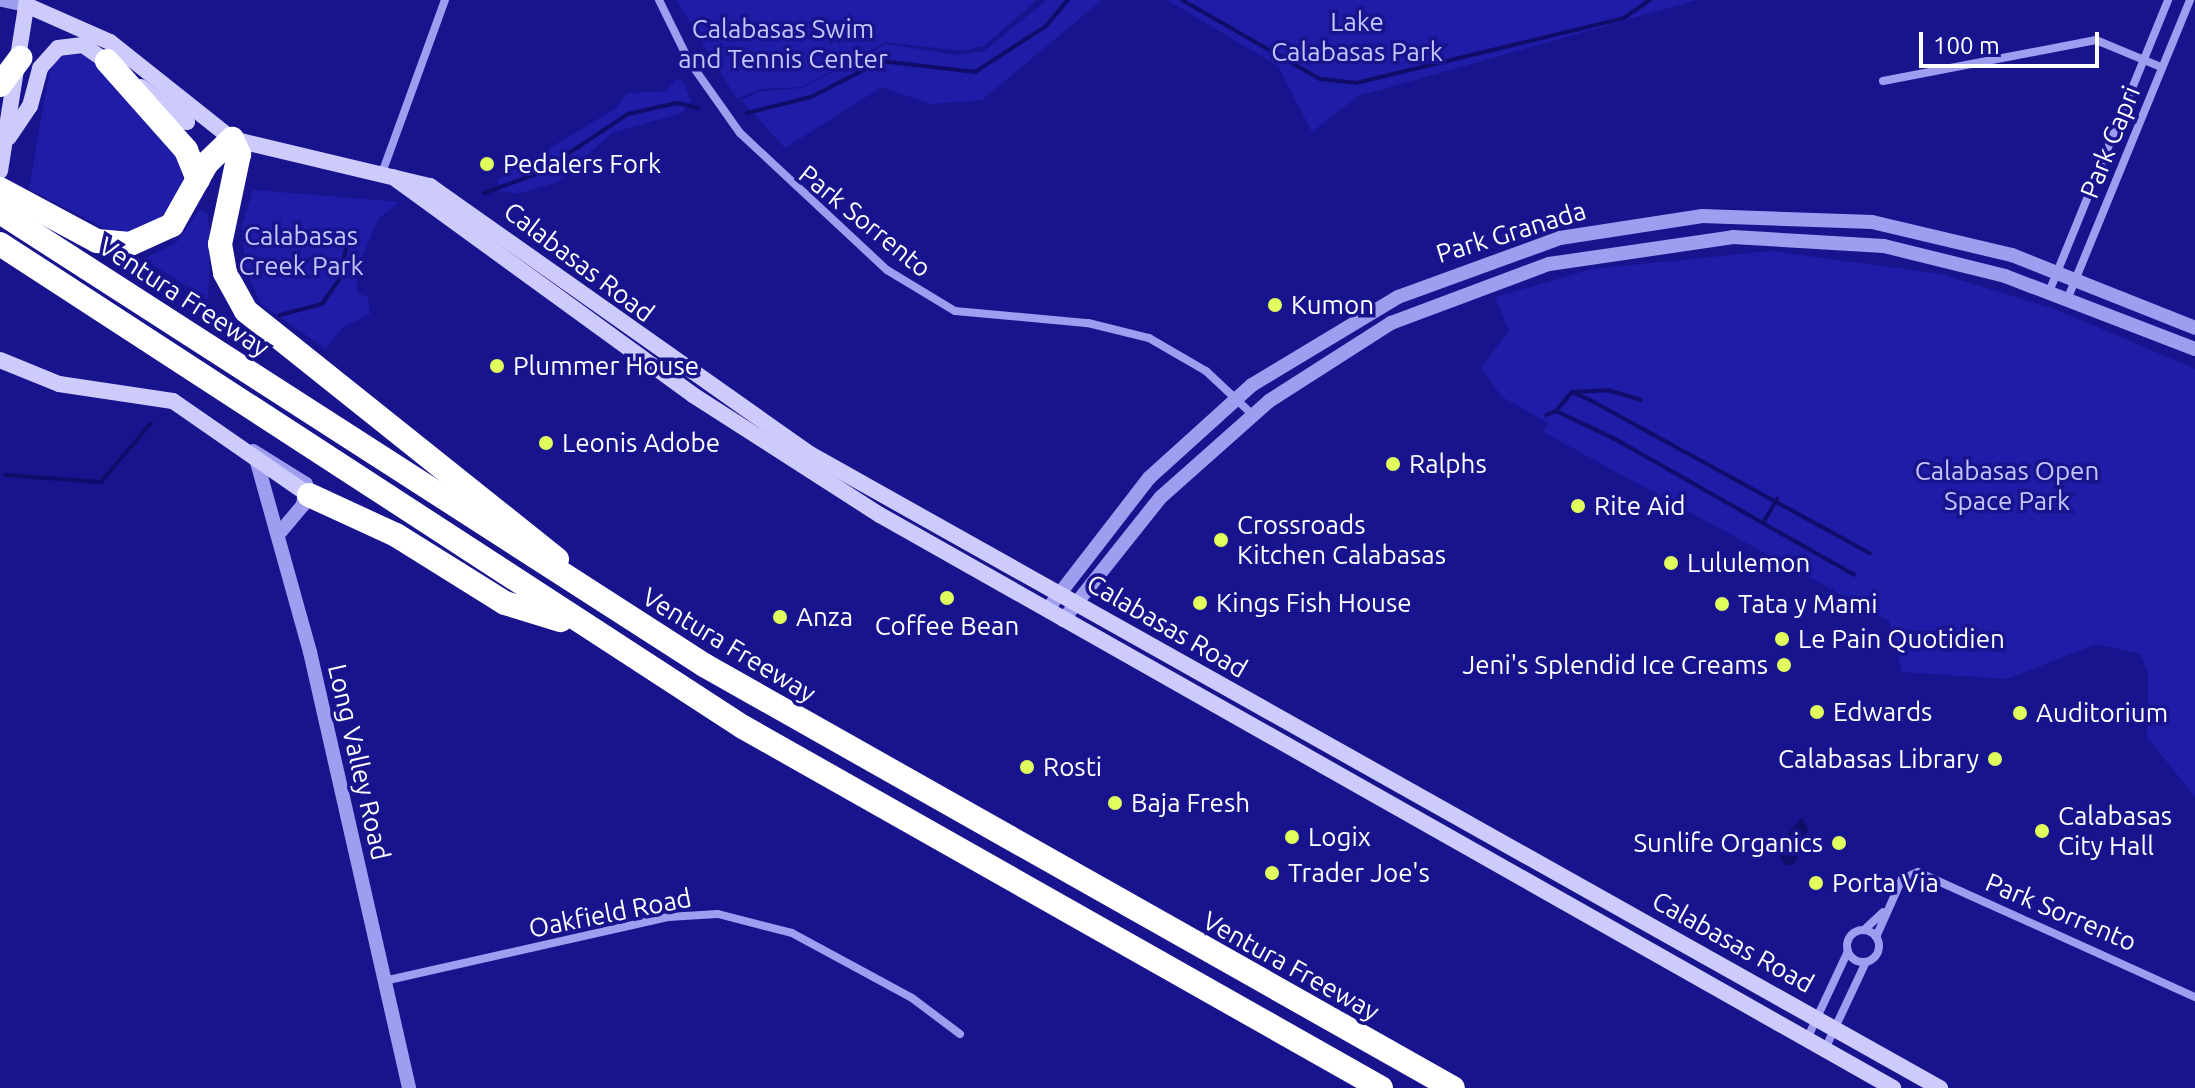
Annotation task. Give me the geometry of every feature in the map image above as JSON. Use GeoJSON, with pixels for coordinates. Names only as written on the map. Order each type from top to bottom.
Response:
{"type":"FeatureCollection","features":[{"type":"Feature","properties":{"kind":"highway"},"geometry":{"type":"LineString","coordinates":[[0,85],[20,58]]}},
{"type":"Feature","properties":{"kind":"highway"},"geometry":{"type":"LineString","coordinates":[[107,61],[186,150],[198,180]]}},
{"type":"Feature","properties":{"kind":"highway"},"geometry":{"type":"LineString","coordinates":[[0,189],[116,245],[172,225],[198,180],[232,139],[239,154],[220,230],[221,257],[246,311],[532,534],[588,591]]}},
{"type":"Feature","properties":{"kind":"highway","name":"Ventura Freeway"},"geometry":{"type":"LineString","coordinates":[[0,212],[588,591],[853,752],[1453,1088]]}},
{"type":"Feature","properties":{"kind":"highway"},"geometry":{"type":"LineString","coordinates":[[0,244],[756,735],[1381,1088]]}},
{"type":"Feature","properties":{"kind":"highway"},"geometry":{"type":"LineString","coordinates":[[309,495],[396,535],[505,603],[592,631]]}},
{"type":"Feature","properties":{"kind":"main road"},"geometry":{"type":"LineString","coordinates":[[0,171],[9,137],[26,2]]}},
{"type":"Feature","properties":{"kind":"main road","name":"Calabasas Road"},"geometry":{"type":"LineString","coordinates":[[26,2],[110,42],[232,139],[388,175],[411,177],[468,209],[747,415],[1225,688],[1815,1015],[1940,1088]]}},
{"type":"Feature","properties":{"kind":"main road"},"geometry":{"type":"LineString","coordinates":[[9,137],[30,106],[48,57],[83,45],[196,128],[232,139]]}},
{"type":"Feature","properties":{"kind":"main road","name":"Calabasas Road"},"geometry":{"type":"LineString","coordinates":[[388,175],[728,419],[1214,707],[1893,1088]]}},
{"type":"Feature","properties":{"kind":"main road"},"geometry":{"type":"LineString","coordinates":[[0,360],[48,381],[173,401],[253,451],[309,495]]}},
{"type":"Feature","properties":{"kind":"main road"},"geometry":{"type":"LineString","coordinates":[[1214,707],[1225,688]]}},
{"type":"Feature","properties":{"kind":"main road"},"geometry":{"type":"LineString","coordinates":[[1450,839],[1461,821]]}},
{"type":"Feature","properties":{"kind":"street"},"geometry":{"type":"LineString","coordinates":[[2,0],[26,2]]}},
{"type":"Feature","properties":{"kind":"street"},"geometry":{"type":"LineString","coordinates":[[388,175],[445,0]]}},
{"type":"Feature","properties":{"kind":"street","name":"Park Sorrento"},"geometry":{"type":"LineString","coordinates":[[659,0],[689,61],[764,161],[909,285],[988,318],[1088,323],[1149,338],[1188,358],[1252,414]]}},
{"type":"Feature","properties":{"kind":"street","name":"Park Capri"},"geometry":{"type":"LineString","coordinates":[[2049,292],[2168,0]]}},
{"type":"Feature","properties":{"kind":"street","name":"Park Capri"},"geometry":{"type":"LineString","coordinates":[[2067,300],[2190,0]]}},
{"type":"Feature","properties":{"kind":"street"},"geometry":{"type":"LineString","coordinates":[[1883,81],[2096,40],[2161,67]]}},
{"type":"Feature","properties":{"kind":"street","name":"Park Granada"},"geometry":{"type":"LineString","coordinates":[[1047,610],[1149,478],[1235,398],[1398,297],[1525,247],[1596,230],[1702,216],[1811,216],[1904,227],[2057,270],[2195,328]]}},
{"type":"Feature","properties":{"kind":"street","name":"Park Granada"},"geometry":{"type":"LineString","coordinates":[[1063,620],[1161,497],[1252,414],[1416,312],[1519,273],[1640,245],[1793,237],[1884,246],[2049,292],[2195,349]]}},
{"type":"Feature","properties":{"kind":"street","name":"Long Valley Road"},"geometry":{"type":"LineString","coordinates":[[253,451],[280,532],[409,1088]]}},
{"type":"Feature","properties":{"kind":"street"},"geometry":{"type":"LineString","coordinates":[[280,532],[309,495]]}},
{"type":"Feature","properties":{"kind":"street","name":"Park Sorrento"},"geometry":{"type":"LineString","coordinates":[[1883,912],[1909,873],[1937,877],[2195,997]]}},
{"type":"Feature","properties":{"kind":"street"},"geometry":{"type":"LineString","coordinates":[[1807,1039],[1815,1015],[1848,951],[1852,935],[1864,930],[1883,912]]}},
{"type":"Feature","properties":{"kind":"street"},"geometry":{"type":"LineString","coordinates":[[1825,1049],[1866,962],[1878,952],[1876,937],[1883,912]]}},
{"type":"Feature","properties":{"kind":"street","name":"Oakfield Road"},"geometry":{"type":"LineString","coordinates":[[384,981],[668,917],[718,914],[792,933],[912,998],[960,1034]]}},
{"type":"Feature","properties":{"kind":"street"},"geometry":{"type":"LineString","coordinates":[[1864,930],[1876,937]]}},
{"type":"Feature","properties":{"kind":"street"},"geometry":{"type":"LineString","coordinates":[[1848,951],[1866,962]]}},
{"type":"Feature","properties":{"kind":"green space","name":"Calabasas Swim and Tennis Center"},"geometry":{"type":"Polygon","coordinates":[[[676,0],[1037,0],[984,46],[962,51],[886,42],[802,87],[760,89],[737,99],[676,0]]]}},
{"type":"Feature","properties":{"kind":"green space"},"geometry":{"type":"Polygon","coordinates":[[[1047,0],[1102,0],[982,100],[930,104],[882,87],[785,148],[741,100],[761,91],[802,88],[887,44],[956,55],[984,51],[1047,0]]]}},
{"type":"Feature","properties":{"kind":"green space","name":"Lake Calabasas Park"},"geometry":{"type":"Polygon","coordinates":[[[1167,0],[1697,0],[1358,96],[1312,132],[1278,66],[1167,0]]]}},
{"type":"Feature","properties":{"kind":"green space"},"geometry":{"type":"Polygon","coordinates":[[[88,54],[177,156],[184,183],[156,224],[120,236],[29,189],[49,73],[58,56],[88,54]]]}},
{"type":"Feature","properties":{"kind":"green space"},"geometry":{"type":"Polygon","coordinates":[[[675,80],[683,81],[691,100],[682,113],[612,133],[557,182],[518,194],[500,191],[497,180],[616,108],[628,93],[666,91],[675,80]]]}},
{"type":"Feature","properties":{"kind":"green space","name":"Calabasas Creek Park"},"geometry":{"type":"Polygon","coordinates":[[[253,190],[400,202],[379,218],[357,268],[357,293],[368,297],[370,314],[343,327],[326,349],[261,304],[245,268],[242,225],[253,190]]]}},
{"type":"Feature","properties":{"kind":"green space"},"geometry":{"type":"Polygon","coordinates":[[[199,210],[207,213],[211,241],[208,300],[144,259],[176,243],[199,210]]]}},
{"type":"Feature","properties":{"kind":"green space","name":"Calabasas Open Space Park"},"geometry":{"type":"Polygon","coordinates":[[[1771,251],[1941,274],[2057,310],[2195,369],[2195,797],[2147,737],[2148,672],[2140,654],[2096,644],[2007,679],[1902,672],[1889,621],[1543,432],[1548,423],[1502,397],[1481,368],[1509,331],[1495,297],[1592,269],[1771,251]]]}},
{"type":"Feature","properties":{"kind":"shaded area"},"geometry":{"type":"Polygon","coordinates":[[[1802,817],[1808,829],[1795,863],[1786,866],[1775,850],[1802,817]]]}},
{"type":"Feature","properties":{"kind":"waterway"},"geometry":{"type":"LineString","coordinates":[[747,113],[811,97],[881,61],[975,72],[1046,26],[1068,0]]}},
{"type":"Feature","properties":{"kind":"waterway"},"geometry":{"type":"LineString","coordinates":[[1182,0],[1320,79],[1356,83],[1624,18],[1650,0]]}},
{"type":"Feature","properties":{"kind":"waterway"},"geometry":{"type":"LineString","coordinates":[[484,193],[539,173],[628,114],[677,103],[698,108]]}},
{"type":"Feature","properties":{"kind":"waterway"},"geometry":{"type":"LineString","coordinates":[[280,315],[322,304],[339,280],[350,232]]}},
{"type":"Feature","properties":{"kind":"waterway"},"geometry":{"type":"LineString","coordinates":[[1573,392],[1608,390],[1640,400]]}},
{"type":"Feature","properties":{"kind":"waterway"},"geometry":{"type":"LineString","coordinates":[[1556,411],[1572,392],[1590,400],[1870,553]]}},
{"type":"Feature","properties":{"kind":"waterway"},"geometry":{"type":"LineString","coordinates":[[1546,415],[1556,411],[1615,439],[1854,575]]}},
{"type":"Feature","properties":{"kind":"waterway"},"geometry":{"type":"LineString","coordinates":[[6,475],[101,482],[151,423]]}},
{"type":"Feature","properties":{"kind":"waterway"},"geometry":{"type":"LineString","coordinates":[[1764,521],[1777,499]]}},
{"type":"Feature","properties":{"kind":"place","name":"Pedalers Fork"},"geometry":{"type":"Point","coordinates":[487,164]}},
{"type":"Feature","properties":{"kind":"place","name":"Kumon"},"geometry":{"type":"Point","coordinates":[1275,305]}},
{"type":"Feature","properties":{"kind":"place","name":"Plummer House"},"geometry":{"type":"Point","coordinates":[497,366]}},
{"type":"Feature","properties":{"kind":"place","name":"Leonis Adobe"},"geometry":{"type":"Point","coordinates":[546,443]}},
{"type":"Feature","properties":{"kind":"place","name":"Ralphs"},"geometry":{"type":"Point","coordinates":[1393,464]}},
{"type":"Feature","properties":{"kind":"place","name":"Rite Aid"},"geometry":{"type":"Point","coordinates":[1578,506]}},
{"type":"Feature","properties":{"kind":"place","name":"Crossroads Kitchen Calabasas"},"geometry":{"type":"Point","coordinates":[1221,540]}},
{"type":"Feature","properties":{"kind":"place","name":"Lululemon"},"geometry":{"type":"Point","coordinates":[1671,563]}},
{"type":"Feature","properties":{"kind":"place","name":"Coffee Bean"},"geometry":{"type":"Point","coordinates":[947,598]}},
{"type":"Feature","properties":{"kind":"place","name":"Kings Fish House"},"geometry":{"type":"Point","coordinates":[1200,603]}},
{"type":"Feature","properties":{"kind":"place","name":"Tata y Mami"},"geometry":{"type":"Point","coordinates":[1722,604]}},
{"type":"Feature","properties":{"kind":"place","name":"Anza"},"geometry":{"type":"Point","coordinates":[780,617]}},
{"type":"Feature","properties":{"kind":"place","name":"Le Pain Quotidien"},"geometry":{"type":"Point","coordinates":[1782,639]}},
{"type":"Feature","properties":{"kind":"place","name":"Jeni's Splendid Ice Creams"},"geometry":{"type":"Point","coordinates":[1784,665]}},
{"type":"Feature","properties":{"kind":"place","name":"Edwards"},"geometry":{"type":"Point","coordinates":[1817,712]}},
{"type":"Feature","properties":{"kind":"place","name":"Auditorium"},"geometry":{"type":"Point","coordinates":[2020,713]}},
{"type":"Feature","properties":{"kind":"place","name":"Calabasas Library"},"geometry":{"type":"Point","coordinates":[1995,759]}},
{"type":"Feature","properties":{"kind":"place","name":"Rosti"},"geometry":{"type":"Point","coordinates":[1027,767]}},
{"type":"Feature","properties":{"kind":"place","name":"Baja Fresh"},"geometry":{"type":"Point","coordinates":[1115,803]}},
{"type":"Feature","properties":{"kind":"place","name":"Calabasas City Hall"},"geometry":{"type":"Point","coordinates":[2042,831]}},
{"type":"Feature","properties":{"kind":"place","name":"Logix"},"geometry":{"type":"Point","coordinates":[1292,837]}},
{"type":"Feature","properties":{"kind":"place","name":"Sunlife Organics"},"geometry":{"type":"Point","coordinates":[1839,843]}},
{"type":"Feature","properties":{"kind":"place","name":"Trader Joe's"},"geometry":{"type":"Point","coordinates":[1272,873]}},
{"type":"Feature","properties":{"kind":"place","name":"Porta Via"},"geometry":{"type":"Point","coordinates":[1816,883]}}]}
